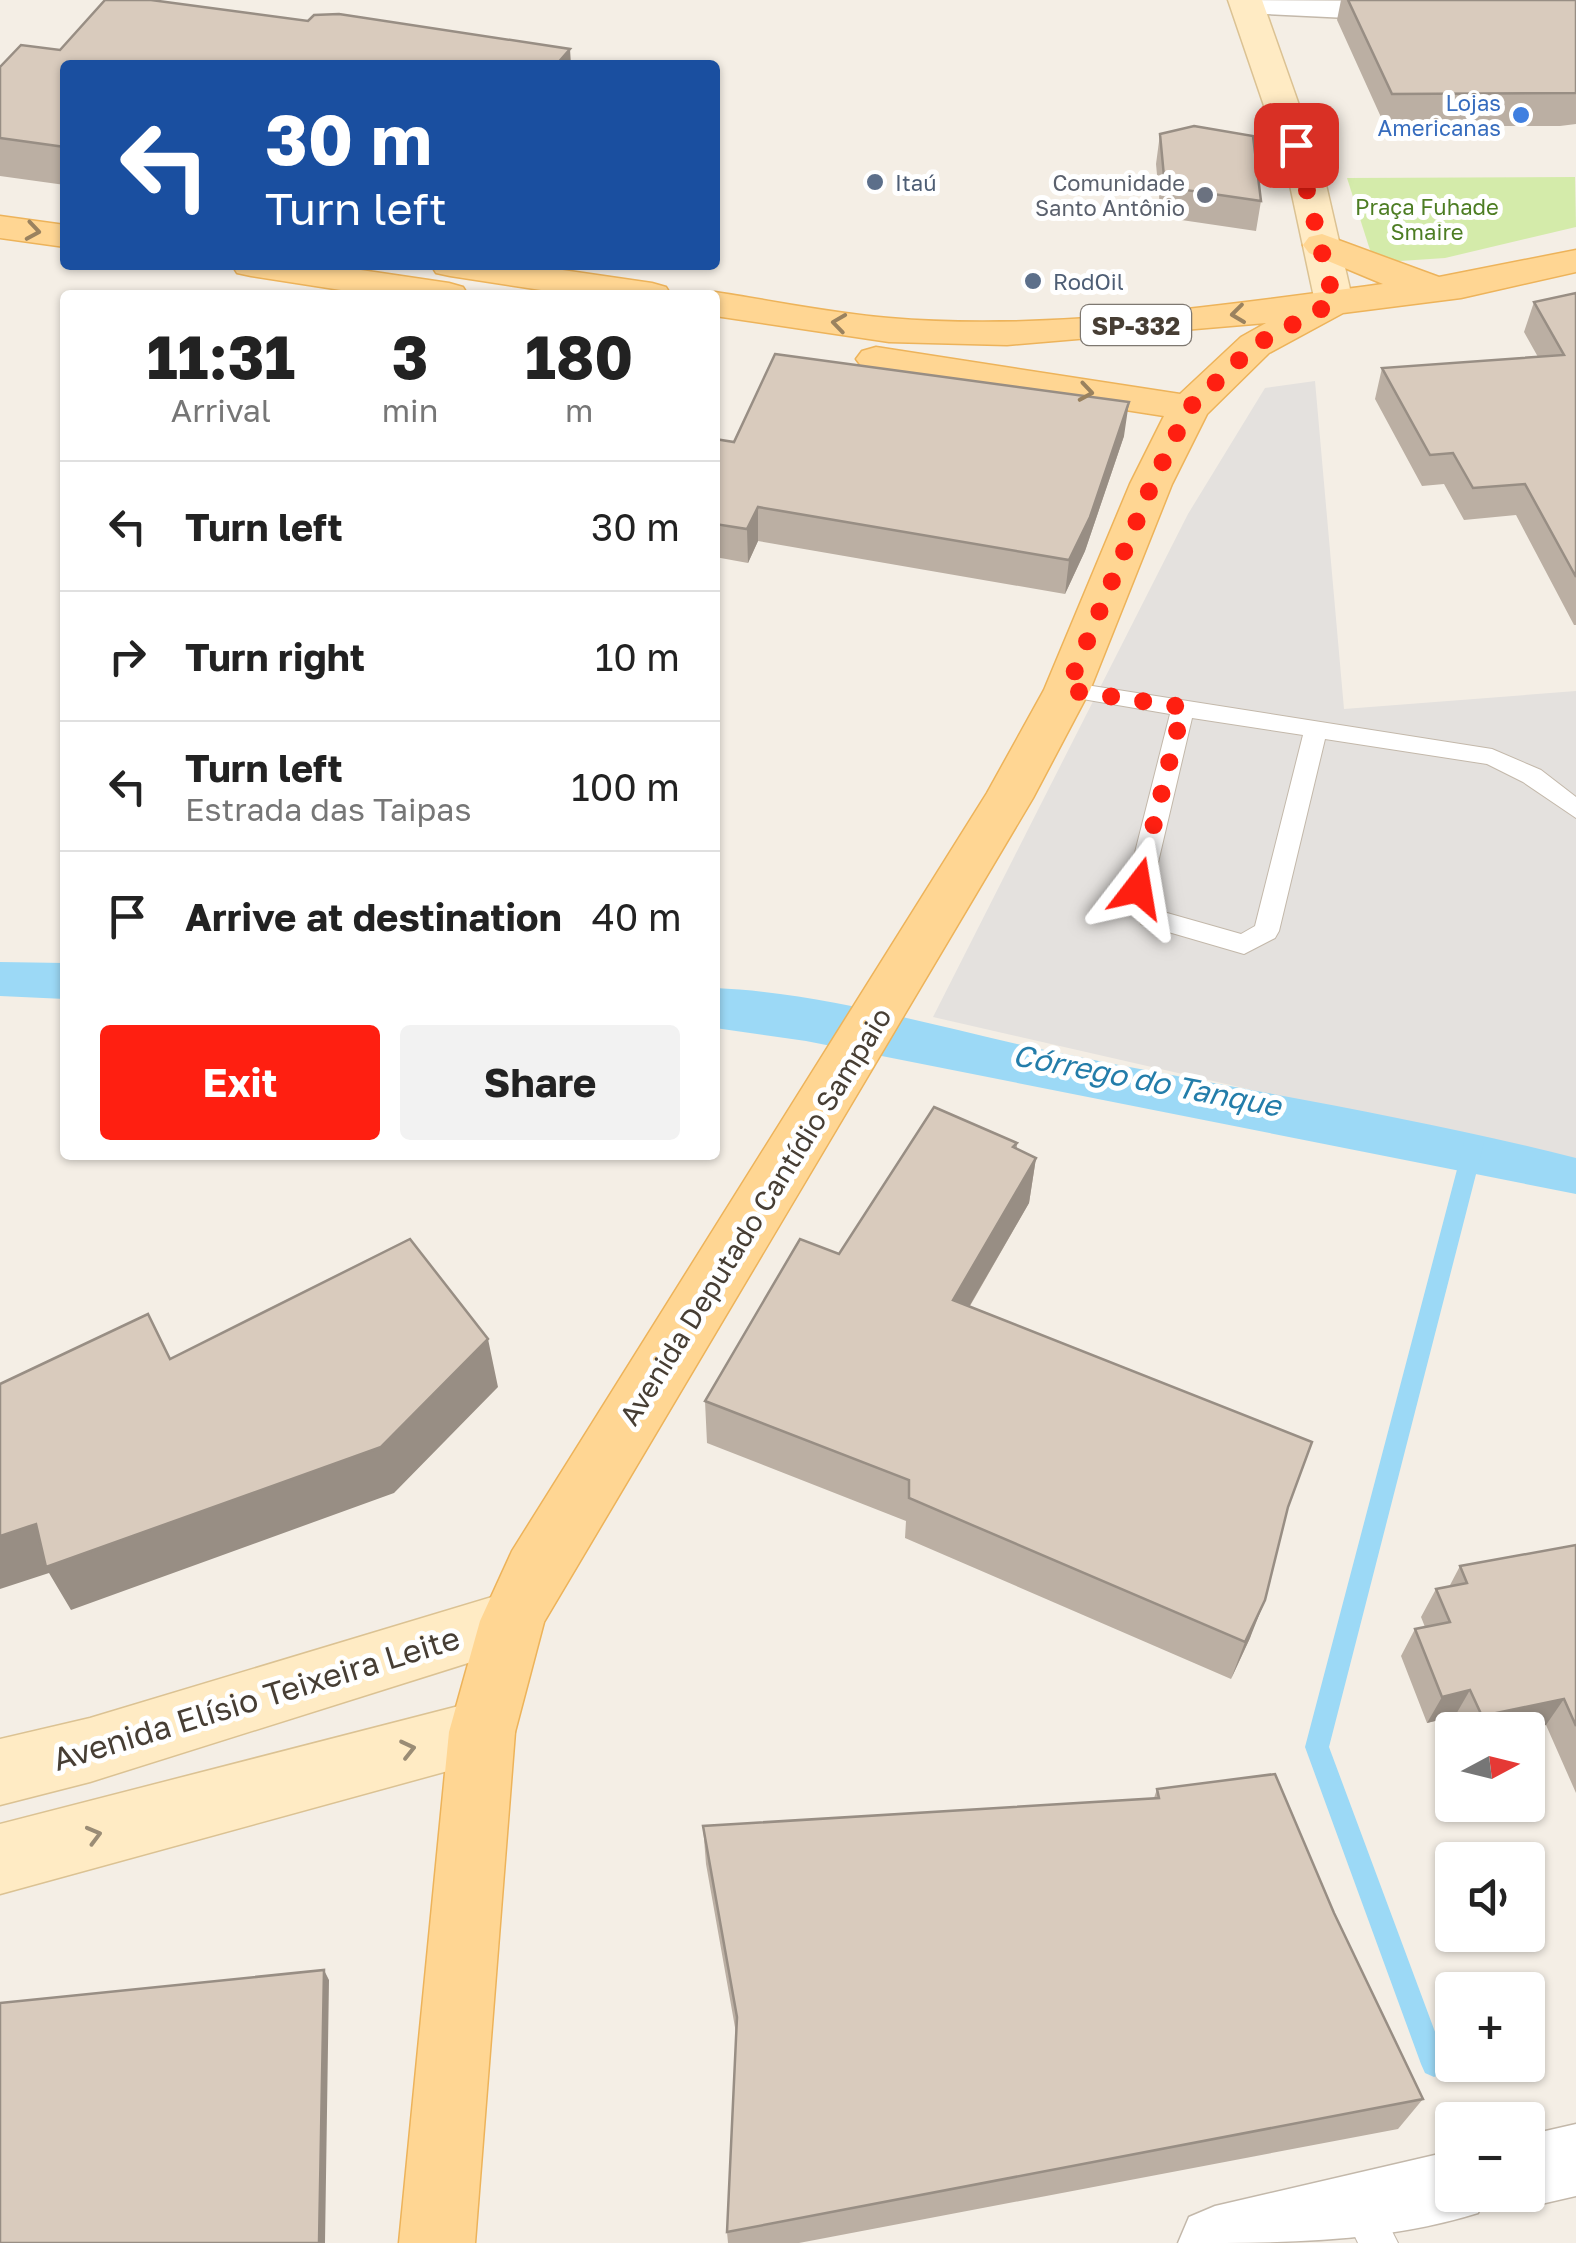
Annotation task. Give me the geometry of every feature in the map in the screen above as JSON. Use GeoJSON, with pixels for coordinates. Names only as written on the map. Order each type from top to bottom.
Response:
{"type":"FeatureCollection","features":[{"type":"Feature","properties":{"kind":"main road"},"geometry":{"type":"LineString","coordinates":[[1246,2],[1278,83],[1334,302]]}},
{"type":"Feature","properties":{"kind":"main road"},"geometry":{"type":"LineString","coordinates":[[0,198],[60,207]]}},
{"type":"Feature","properties":{"kind":"main road"},"geometry":{"type":"LineString","coordinates":[[0,227],[60,235]]}},
{"type":"Feature","properties":{"kind":"main road"},"geometry":{"type":"LineString","coordinates":[[1322,246],[1374,269],[1438,288]]}},
{"type":"Feature","properties":{"kind":"main road","name":"SP-332"},"geometry":{"type":"LineString","coordinates":[[720,305],[889,330],[1007,333],[1133,326],[1334,302],[1438,288],[1576,260]]}},
{"type":"Feature","properties":{"kind":"main road"},"geometry":{"type":"LineString","coordinates":[[284,270],[416,290]]}},
{"type":"Feature","properties":{"kind":"main road"},"geometry":{"type":"LineString","coordinates":[[484,270],[618,290]]}},
{"type":"Feature","properties":{"kind":"main road","name":"SP-332"},"geometry":{"type":"LineString","coordinates":[[720,337],[851,356],[999,361],[1255,345],[1389,330],[1576,296]]}},
{"type":"Feature","properties":{"kind":"main road","name":"Avenida Deputado Cantídio Sampaio"},"geometry":{"type":"LineString","coordinates":[[437,2243],[482,1732],[512,1621],[536,1572],[835,1078],[897,988],[1067,690],[1152,484],[1189,408],[1255,345],[1334,302]]}},
{"type":"Feature","properties":{"kind":"main road"},"geometry":{"type":"LineString","coordinates":[[851,356],[1189,408]]}},
{"type":"Feature","properties":{"kind":"main road","name":"Avenida Elísio Teixeira Leite"},"geometry":{"type":"LineString","coordinates":[[0,1772],[90,1750],[512,1621]]}},
{"type":"Feature","properties":{"kind":"main road"},"geometry":{"type":"LineString","coordinates":[[0,1859],[348,1764],[482,1732]]}},
{"type":"Feature","properties":{"kind":"street"},"geometry":{"type":"LineString","coordinates":[[1246,2],[1450,12]]}},
{"type":"Feature","properties":{"kind":"street"},"geometry":{"type":"LineString","coordinates":[[1545,2166],[1576,2160]]}},
{"type":"Feature","properties":{"kind":"street"},"geometry":{"type":"LineString","coordinates":[[1215,2243],[1369,2225],[1435,2195]]}},
{"type":"Feature","properties":{"kind":"lane"},"geometry":{"type":"LineString","coordinates":[[1067,690],[1492,757],[1532,776],[1576,809]]}},
{"type":"Feature","properties":{"kind":"lane"},"geometry":{"type":"LineString","coordinates":[[1183,707],[1138,888],[1150,917],[1244,944],[1266,931],[1316,729]]}},
{"type":"Feature","properties":{"kind":"green space","name":"Praça Fuhade Smaire"},"geometry":{"type":"Polygon","coordinates":[[[1575,177],[1576,227],[1445,258],[1385,262],[1370,250],[1347,178],[1575,177]]]}},
{"type":"Feature","properties":{"kind":"shaded area"},"geometry":{"type":"Polygon","coordinates":[[[1315,381],[1344,709],[1576,691],[1576,1164],[933,1017],[1188,514],[1265,388],[1315,381]]]}},
{"type":"Feature","properties":{"kind":"water"},"geometry":{"type":"Polygon","coordinates":[[[0,962],[60,963],[60,999],[0,996],[0,962]]]}},
{"type":"Feature","properties":{"kind":"water","name":"Córrego do Tanque"},"geometry":{"type":"Polygon","coordinates":[[[720,988],[847,1005],[1064,1054],[1385,1115],[1576,1158],[1576,1194],[806,1041],[720,1029],[720,988]]]}},
{"type":"Feature","properties":{"kind":"building"},"geometry":{"type":"Polygon","coordinates":[[[105,0],[151,0],[308,21],[314,15],[339,14],[570,49],[560,60],[60,60],[60,146],[0,138],[0,67],[21,45],[60,50],[105,0]]]}},
{"type":"Feature","properties":{"kind":"building"},"geometry":{"type":"Polygon","coordinates":[[[1348,0],[1576,0],[1576,93],[1392,94],[1348,0]]]}},
{"type":"Feature","properties":{"kind":"building"},"geometry":{"type":"Polygon","coordinates":[[[1194,126],[1253,136],[1261,201],[1165,187],[1160,134],[1194,126]]]}},
{"type":"Feature","properties":{"kind":"building"},"geometry":{"type":"Polygon","coordinates":[[[1576,293],[1576,577],[1525,484],[1473,488],[1453,453],[1430,455],[1382,368],[1564,355],[1534,302],[1576,293]]]}},
{"type":"Feature","properties":{"kind":"building"},"geometry":{"type":"Polygon","coordinates":[[[775,354],[1129,402],[1090,517],[1069,560],[758,507],[747,529],[720,525],[720,440],[734,442],[775,354]]]}},
{"type":"Feature","properties":{"kind":"building"},"geometry":{"type":"Polygon","coordinates":[[[934,1107],[1017,1143],[1013,1147],[1036,1158],[953,1300],[1312,1442],[1288,1507],[1265,1600],[1245,1642],[909,1498],[909,1480],[705,1401],[800,1239],[839,1254],[934,1107]]]}},
{"type":"Feature","properties":{"kind":"building"},"geometry":{"type":"Polygon","coordinates":[[[410,1239],[488,1339],[381,1447],[46,1567],[36,1524],[0,1536],[0,1384],[148,1314],[170,1359],[410,1239]]]}},
{"type":"Feature","properties":{"kind":"building"},"geometry":{"type":"Polygon","coordinates":[[[1576,1545],[1576,1726],[1564,1699],[1501,1712],[1480,1712],[1470,1690],[1442,1697],[1415,1629],[1450,1622],[1436,1589],[1467,1583],[1460,1566],[1576,1545]]]}},
{"type":"Feature","properties":{"kind":"building"},"geometry":{"type":"Polygon","coordinates":[[[1275,1774],[1334,1913],[1423,2099],[727,2232],[737,2017],[703,1826],[1159,1798],[1157,1789],[1275,1774]]]}},
{"type":"Feature","properties":{"kind":"building"},"geometry":{"type":"Polygon","coordinates":[[[324,1970],[319,2243],[0,2243],[0,2003],[324,1970]]]}},
{"type":"Feature","properties":{"kind":"waterway"},"geometry":{"type":"LineString","coordinates":[[1434,2064],[1317,1747],[1474,1143]]}},
{"type":"Feature","properties":{"kind":"place","name":"Lojas Americanas"},"geometry":{"type":"Point","coordinates":[1521,115]}},
{"type":"Feature","properties":{"kind":"place","name":"Itaú"},"geometry":{"type":"Point","coordinates":[875,182]}},
{"type":"Feature","properties":{"kind":"place","name":"Comunidade Santo Antônio"},"geometry":{"type":"Point","coordinates":[1205,195]}},
{"type":"Feature","properties":{"kind":"place","name":"RodOil"},"geometry":{"type":"Point","coordinates":[1033,281]}},
{"type":"Feature","properties":{"kind":"route"},"geometry":{"type":"LineString","coordinates":[[1138,888],[1183,707],[1067,690],[1152,484],[1189,408],[1255,345],[1334,302],[1296,145]]}}]}
